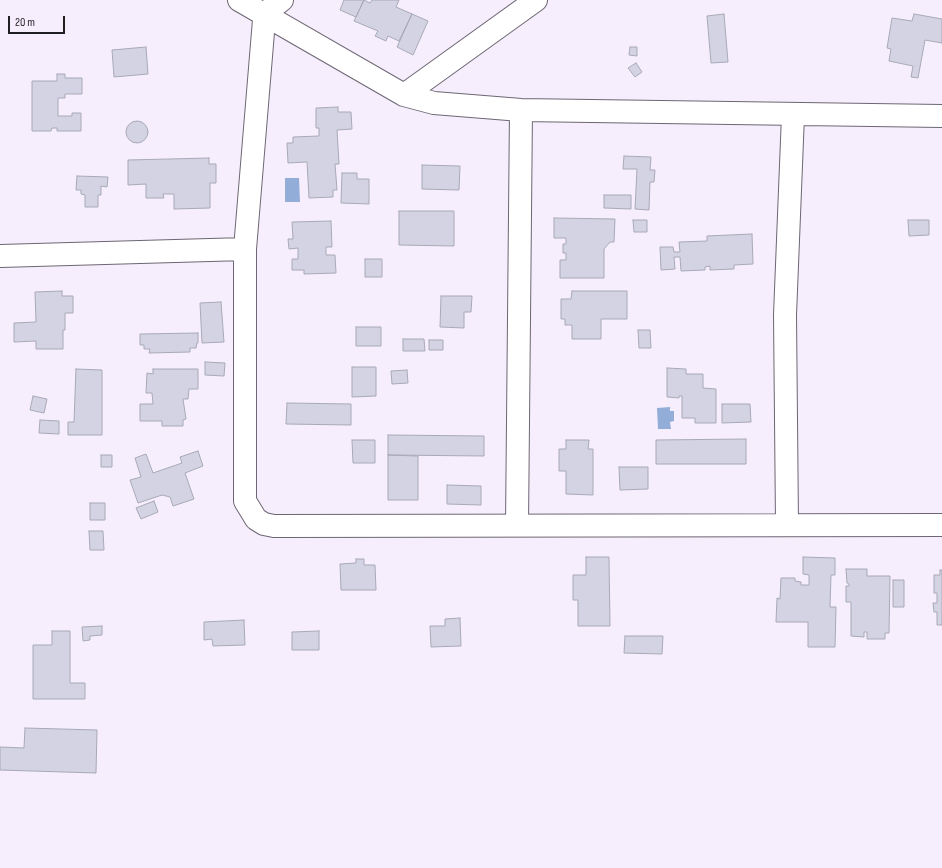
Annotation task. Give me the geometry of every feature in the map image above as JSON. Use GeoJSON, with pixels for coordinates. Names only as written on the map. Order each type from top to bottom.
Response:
{"type":"FeatureCollection","features":[{"type":"Feature","properties":{"kind":"street"},"geometry":{"type":"LineString","coordinates":[[239,0],[404,96],[434,103],[521,110],[942,116]]}},
{"type":"Feature","properties":{"kind":"street"},"geometry":{"type":"LineString","coordinates":[[282,0],[265,16],[245,248],[245,501],[256,519],[264,524],[274,526],[787,524],[942,525]]}},
{"type":"Feature","properties":{"kind":"street"},"geometry":{"type":"LineString","coordinates":[[404,96],[536,0]]}},
{"type":"Feature","properties":{"kind":"street"},"geometry":{"type":"LineString","coordinates":[[517,525],[521,110]]}},
{"type":"Feature","properties":{"kind":"street"},"geometry":{"type":"LineString","coordinates":[[787,524],[785,315],[793,115]]}},
{"type":"Feature","properties":{"kind":"street"},"geometry":{"type":"LineString","coordinates":[[0,256],[245,248]]}},
{"type":"Feature","properties":{"kind":"water"},"geometry":{"type":"Polygon","coordinates":[[[285,178],[299,178],[300,202],[285,202],[285,178]]]}},
{"type":"Feature","properties":{"kind":"water"},"geometry":{"type":"Polygon","coordinates":[[[670,407],[670,411],[674,411],[674,421],[670,422],[671,429],[658,429],[657,408],[670,407]]]}},
{"type":"Feature","properties":{"kind":"building"},"geometry":{"type":"Polygon","coordinates":[[[344,0],[364,0],[356,17],[340,10],[344,0]]]}},
{"type":"Feature","properties":{"kind":"building"},"geometry":{"type":"Polygon","coordinates":[[[364,0],[370,3],[372,0],[399,0],[396,7],[412,14],[399,41],[388,36],[386,41],[375,36],[378,31],[354,21],[364,0]]]}},
{"type":"Feature","properties":{"kind":"building"},"geometry":{"type":"Polygon","coordinates":[[[412,14],[428,21],[413,55],[397,47],[412,14]]]}},
{"type":"Feature","properties":{"kind":"building"},"geometry":{"type":"Polygon","coordinates":[[[724,14],[728,62],[711,63],[707,16],[724,14]]]}},
{"type":"Feature","properties":{"kind":"building"},"geometry":{"type":"Polygon","coordinates":[[[914,14],[942,19],[942,43],[925,40],[918,78],[911,77],[913,66],[889,61],[891,49],[887,48],[892,18],[912,21],[914,14]]]}},
{"type":"Feature","properties":{"kind":"building"},"geometry":{"type":"Polygon","coordinates":[[[146,47],[148,74],[114,77],[112,50],[146,47]]]}},
{"type":"Feature","properties":{"kind":"building"},"geometry":{"type":"Polygon","coordinates":[[[630,47],[637,47],[637,56],[629,55],[630,47]]]}},
{"type":"Feature","properties":{"kind":"building"},"geometry":{"type":"Polygon","coordinates":[[[636,63],[642,72],[635,77],[628,68],[636,63]]]}},
{"type":"Feature","properties":{"kind":"building"},"geometry":{"type":"Polygon","coordinates":[[[57,74],[65,74],[65,78],[82,78],[82,94],[65,94],[65,98],[58,98],[58,116],[72,116],[72,113],[81,113],[81,131],[57,131],[57,128],[52,128],[51,131],[32,131],[32,81],[57,81],[57,74]]]}},
{"type":"Feature","properties":{"kind":"building"},"geometry":{"type":"Polygon","coordinates":[[[338,107],[338,112],[351,112],[352,129],[337,130],[339,164],[335,164],[337,190],[333,190],[333,197],[309,198],[307,162],[288,163],[287,143],[293,143],[293,137],[319,136],[319,128],[316,128],[316,108],[338,107]]]}},
{"type":"Feature","properties":{"kind":"building"},"geometry":{"type":"Polygon","coordinates":[[[133,121],[141,121],[148,128],[148,136],[141,143],[133,143],[126,136],[126,128],[133,121]]]}},
{"type":"Feature","properties":{"kind":"building"},"geometry":{"type":"Polygon","coordinates":[[[624,156],[651,157],[650,170],[655,170],[654,182],[650,182],[649,210],[635,209],[637,169],[623,169],[624,156]]]}},
{"type":"Feature","properties":{"kind":"building"},"geometry":{"type":"Polygon","coordinates":[[[209,158],[209,164],[216,164],[216,183],[210,183],[210,208],[174,209],[174,194],[163,194],[164,198],[146,198],[146,184],[128,185],[128,160],[209,158]]]}},
{"type":"Feature","properties":{"kind":"building"},"geometry":{"type":"Polygon","coordinates":[[[422,165],[460,166],[459,190],[422,189],[422,165]]]}},
{"type":"Feature","properties":{"kind":"building"},"geometry":{"type":"Polygon","coordinates":[[[342,173],[357,173],[357,179],[369,179],[369,204],[341,203],[342,173]]]}},
{"type":"Feature","properties":{"kind":"building"},"geometry":{"type":"Polygon","coordinates":[[[77,176],[108,177],[107,187],[101,186],[101,195],[98,195],[98,207],[85,207],[85,195],[81,194],[81,190],[76,190],[77,176]]]}},
{"type":"Feature","properties":{"kind":"building"},"geometry":{"type":"Polygon","coordinates":[[[604,195],[631,195],[631,209],[604,208],[604,195]]]}},
{"type":"Feature","properties":{"kind":"building"},"geometry":{"type":"Polygon","coordinates":[[[399,211],[454,211],[454,246],[399,245],[399,211]]]}},
{"type":"Feature","properties":{"kind":"building"},"geometry":{"type":"Polygon","coordinates":[[[554,218],[615,219],[614,242],[610,242],[604,249],[604,278],[560,278],[560,260],[566,260],[566,253],[563,253],[563,244],[566,244],[566,238],[554,238],[554,218]]]}},
{"type":"Feature","properties":{"kind":"building"},"geometry":{"type":"Polygon","coordinates":[[[633,220],[647,220],[647,232],[634,232],[633,220]]]}},
{"type":"Feature","properties":{"kind":"building"},"geometry":{"type":"Polygon","coordinates":[[[908,220],[929,220],[929,235],[909,236],[908,220]]]}},
{"type":"Feature","properties":{"kind":"building"},"geometry":{"type":"Polygon","coordinates":[[[331,221],[332,247],[326,247],[326,255],[335,255],[336,273],[304,274],[304,270],[292,270],[292,259],[298,259],[298,248],[289,249],[288,239],[293,239],[292,222],[331,221]]]}},
{"type":"Feature","properties":{"kind":"building"},"geometry":{"type":"Polygon","coordinates":[[[752,234],[753,264],[734,265],[734,269],[710,270],[710,266],[705,267],[705,270],[681,271],[680,257],[674,257],[675,269],[661,270],[660,247],[673,247],[674,252],[680,252],[679,242],[707,241],[707,236],[752,234]]]}},
{"type":"Feature","properties":{"kind":"building"},"geometry":{"type":"Polygon","coordinates":[[[365,259],[382,259],[382,277],[365,277],[365,259]]]}},
{"type":"Feature","properties":{"kind":"building"},"geometry":{"type":"Polygon","coordinates":[[[62,291],[62,296],[73,296],[73,313],[65,313],[63,349],[36,349],[36,341],[14,342],[14,323],[36,322],[35,292],[62,291]]]}},
{"type":"Feature","properties":{"kind":"building"},"geometry":{"type":"Polygon","coordinates":[[[572,291],[627,291],[627,319],[601,319],[601,339],[572,339],[572,325],[565,325],[565,319],[561,319],[561,299],[571,299],[572,291]]]}},
{"type":"Feature","properties":{"kind":"building"},"geometry":{"type":"Polygon","coordinates":[[[441,296],[472,296],[471,312],[464,312],[464,328],[440,327],[441,296]]]}},
{"type":"Feature","properties":{"kind":"building"},"geometry":{"type":"Polygon","coordinates":[[[221,302],[224,342],[202,343],[200,303],[221,302]]]}},
{"type":"Feature","properties":{"kind":"building"},"geometry":{"type":"Polygon","coordinates":[[[356,327],[381,327],[381,346],[356,346],[356,327]]]}},
{"type":"Feature","properties":{"kind":"building"},"geometry":{"type":"Polygon","coordinates":[[[638,330],[650,330],[651,348],[639,348],[638,330]]]}},
{"type":"Feature","properties":{"kind":"building"},"geometry":{"type":"Polygon","coordinates":[[[198,333],[198,343],[196,348],[190,348],[190,352],[149,353],[150,349],[144,349],[144,345],[140,345],[140,334],[198,333]]]}},
{"type":"Feature","properties":{"kind":"building"},"geometry":{"type":"Polygon","coordinates":[[[403,339],[424,339],[425,351],[403,351],[403,339]]]}},
{"type":"Feature","properties":{"kind":"building"},"geometry":{"type":"Polygon","coordinates":[[[429,340],[443,340],[443,350],[429,350],[429,340]]]}},
{"type":"Feature","properties":{"kind":"building"},"geometry":{"type":"Polygon","coordinates":[[[205,362],[225,363],[224,376],[205,375],[205,362]]]}},
{"type":"Feature","properties":{"kind":"building"},"geometry":{"type":"Polygon","coordinates":[[[352,367],[376,367],[376,396],[352,397],[352,367]]]}},
{"type":"Feature","properties":{"kind":"building"},"geometry":{"type":"Polygon","coordinates":[[[667,368],[686,369],[686,374],[703,374],[703,388],[716,389],[716,423],[695,423],[695,418],[682,418],[682,396],[679,396],[679,398],[667,397],[667,368]]]}},
{"type":"Feature","properties":{"kind":"building"},"geometry":{"type":"Polygon","coordinates":[[[76,369],[102,370],[102,435],[68,435],[68,422],[74,422],[76,369]]]}},
{"type":"Feature","properties":{"kind":"building"},"geometry":{"type":"Polygon","coordinates":[[[153,369],[198,369],[198,389],[189,389],[188,399],[183,399],[186,419],[183,420],[183,426],[162,426],[162,421],[140,421],[140,404],[153,404],[152,393],[146,393],[147,373],[153,374],[153,369]]]}},
{"type":"Feature","properties":{"kind":"building"},"geometry":{"type":"Polygon","coordinates":[[[407,370],[408,383],[392,384],[391,371],[407,370]]]}},
{"type":"Feature","properties":{"kind":"building"},"geometry":{"type":"Polygon","coordinates":[[[33,396],[47,399],[44,413],[30,410],[33,396]]]}},
{"type":"Feature","properties":{"kind":"building"},"geometry":{"type":"Polygon","coordinates":[[[287,403],[351,404],[351,425],[286,424],[287,403]]]}},
{"type":"Feature","properties":{"kind":"building"},"geometry":{"type":"Polygon","coordinates":[[[722,404],[750,404],[751,422],[722,423],[722,404]]]}},
{"type":"Feature","properties":{"kind":"building"},"geometry":{"type":"Polygon","coordinates":[[[40,420],[59,421],[59,434],[39,433],[40,420]]]}},
{"type":"Feature","properties":{"kind":"building"},"geometry":{"type":"Polygon","coordinates":[[[388,435],[484,436],[484,456],[388,455],[388,435]]]}},
{"type":"Feature","properties":{"kind":"building"},"geometry":{"type":"Polygon","coordinates":[[[746,439],[746,464],[656,464],[656,440],[746,439]]]}},
{"type":"Feature","properties":{"kind":"building"},"geometry":{"type":"Polygon","coordinates":[[[352,440],[375,440],[375,463],[353,463],[352,440]]]}},
{"type":"Feature","properties":{"kind":"building"},"geometry":{"type":"Polygon","coordinates":[[[566,440],[589,440],[588,449],[593,449],[593,495],[566,494],[566,471],[559,471],[559,449],[566,449],[566,440]]]}},
{"type":"Feature","properties":{"kind":"building"},"geometry":{"type":"Polygon","coordinates":[[[198,451],[203,466],[185,473],[194,499],[173,506],[170,497],[162,495],[138,503],[130,480],[141,477],[135,458],[146,454],[153,473],[182,463],[180,457],[198,451]]]}},
{"type":"Feature","properties":{"kind":"building"},"geometry":{"type":"Polygon","coordinates":[[[101,455],[112,455],[112,467],[101,467],[101,455]]]}},
{"type":"Feature","properties":{"kind":"building"},"geometry":{"type":"Polygon","coordinates":[[[388,455],[418,456],[418,500],[388,500],[388,455]]]}},
{"type":"Feature","properties":{"kind":"building"},"geometry":{"type":"Polygon","coordinates":[[[619,467],[648,467],[648,489],[620,490],[619,467]]]}},
{"type":"Feature","properties":{"kind":"building"},"geometry":{"type":"Polygon","coordinates":[[[447,485],[481,486],[481,505],[447,504],[447,485]]]}},
{"type":"Feature","properties":{"kind":"building"},"geometry":{"type":"Polygon","coordinates":[[[154,501],[158,512],[141,519],[136,508],[154,501]]]}},
{"type":"Feature","properties":{"kind":"building"},"geometry":{"type":"Polygon","coordinates":[[[90,503],[105,503],[105,520],[90,520],[90,503]]]}},
{"type":"Feature","properties":{"kind":"building"},"geometry":{"type":"Polygon","coordinates":[[[89,531],[103,531],[104,550],[90,550],[89,531]]]}},
{"type":"Feature","properties":{"kind":"building"},"geometry":{"type":"Polygon","coordinates":[[[586,557],[609,557],[610,626],[578,626],[578,600],[573,600],[573,575],[586,575],[586,557]]]}},
{"type":"Feature","properties":{"kind":"building"},"geometry":{"type":"Polygon","coordinates":[[[803,557],[835,558],[835,575],[831,575],[830,607],[836,607],[835,647],[808,647],[808,622],[776,622],[777,598],[780,599],[781,578],[795,578],[795,581],[801,582],[801,585],[809,585],[809,575],[803,574],[803,557]]]}},
{"type":"Feature","properties":{"kind":"building"},"geometry":{"type":"Polygon","coordinates":[[[356,559],[364,559],[364,565],[375,565],[376,590],[341,590],[340,564],[356,563],[356,559]]]}},
{"type":"Feature","properties":{"kind":"building"},"geometry":{"type":"Polygon","coordinates":[[[846,569],[867,569],[867,576],[890,576],[889,633],[885,633],[885,639],[867,639],[867,632],[864,632],[864,637],[851,636],[851,602],[846,602],[846,586],[849,586],[849,584],[847,583],[846,569]]]}},
{"type":"Feature","properties":{"kind":"building"},"geometry":{"type":"Polygon","coordinates":[[[940,570],[942,570],[942,625],[937,625],[937,612],[934,612],[933,603],[937,603],[937,593],[934,593],[934,575],[940,575],[940,570]]]}},
{"type":"Feature","properties":{"kind":"building"},"geometry":{"type":"Polygon","coordinates":[[[893,580],[904,580],[904,607],[893,607],[893,580]]]}},
{"type":"Feature","properties":{"kind":"building"},"geometry":{"type":"Polygon","coordinates":[[[460,618],[461,646],[431,647],[430,626],[445,626],[445,619],[460,618]]]}},
{"type":"Feature","properties":{"kind":"building"},"geometry":{"type":"Polygon","coordinates":[[[244,620],[245,645],[213,646],[212,639],[204,640],[204,622],[244,620]]]}},
{"type":"Feature","properties":{"kind":"building"},"geometry":{"type":"Polygon","coordinates":[[[102,626],[102,635],[90,636],[90,640],[83,641],[82,627],[102,626]]]}},
{"type":"Feature","properties":{"kind":"building"},"geometry":{"type":"Polygon","coordinates":[[[52,631],[70,631],[70,683],[85,683],[85,699],[33,699],[33,645],[52,645],[52,631]]]}},
{"type":"Feature","properties":{"kind":"building"},"geometry":{"type":"Polygon","coordinates":[[[319,631],[319,650],[292,650],[292,632],[319,631]]]}},
{"type":"Feature","properties":{"kind":"building"},"geometry":{"type":"Polygon","coordinates":[[[625,636],[663,636],[662,654],[624,653],[625,636]]]}},
{"type":"Feature","properties":{"kind":"building"},"geometry":{"type":"Polygon","coordinates":[[[25,728],[97,730],[96,773],[0,770],[0,747],[24,748],[25,728]]]}}]}
